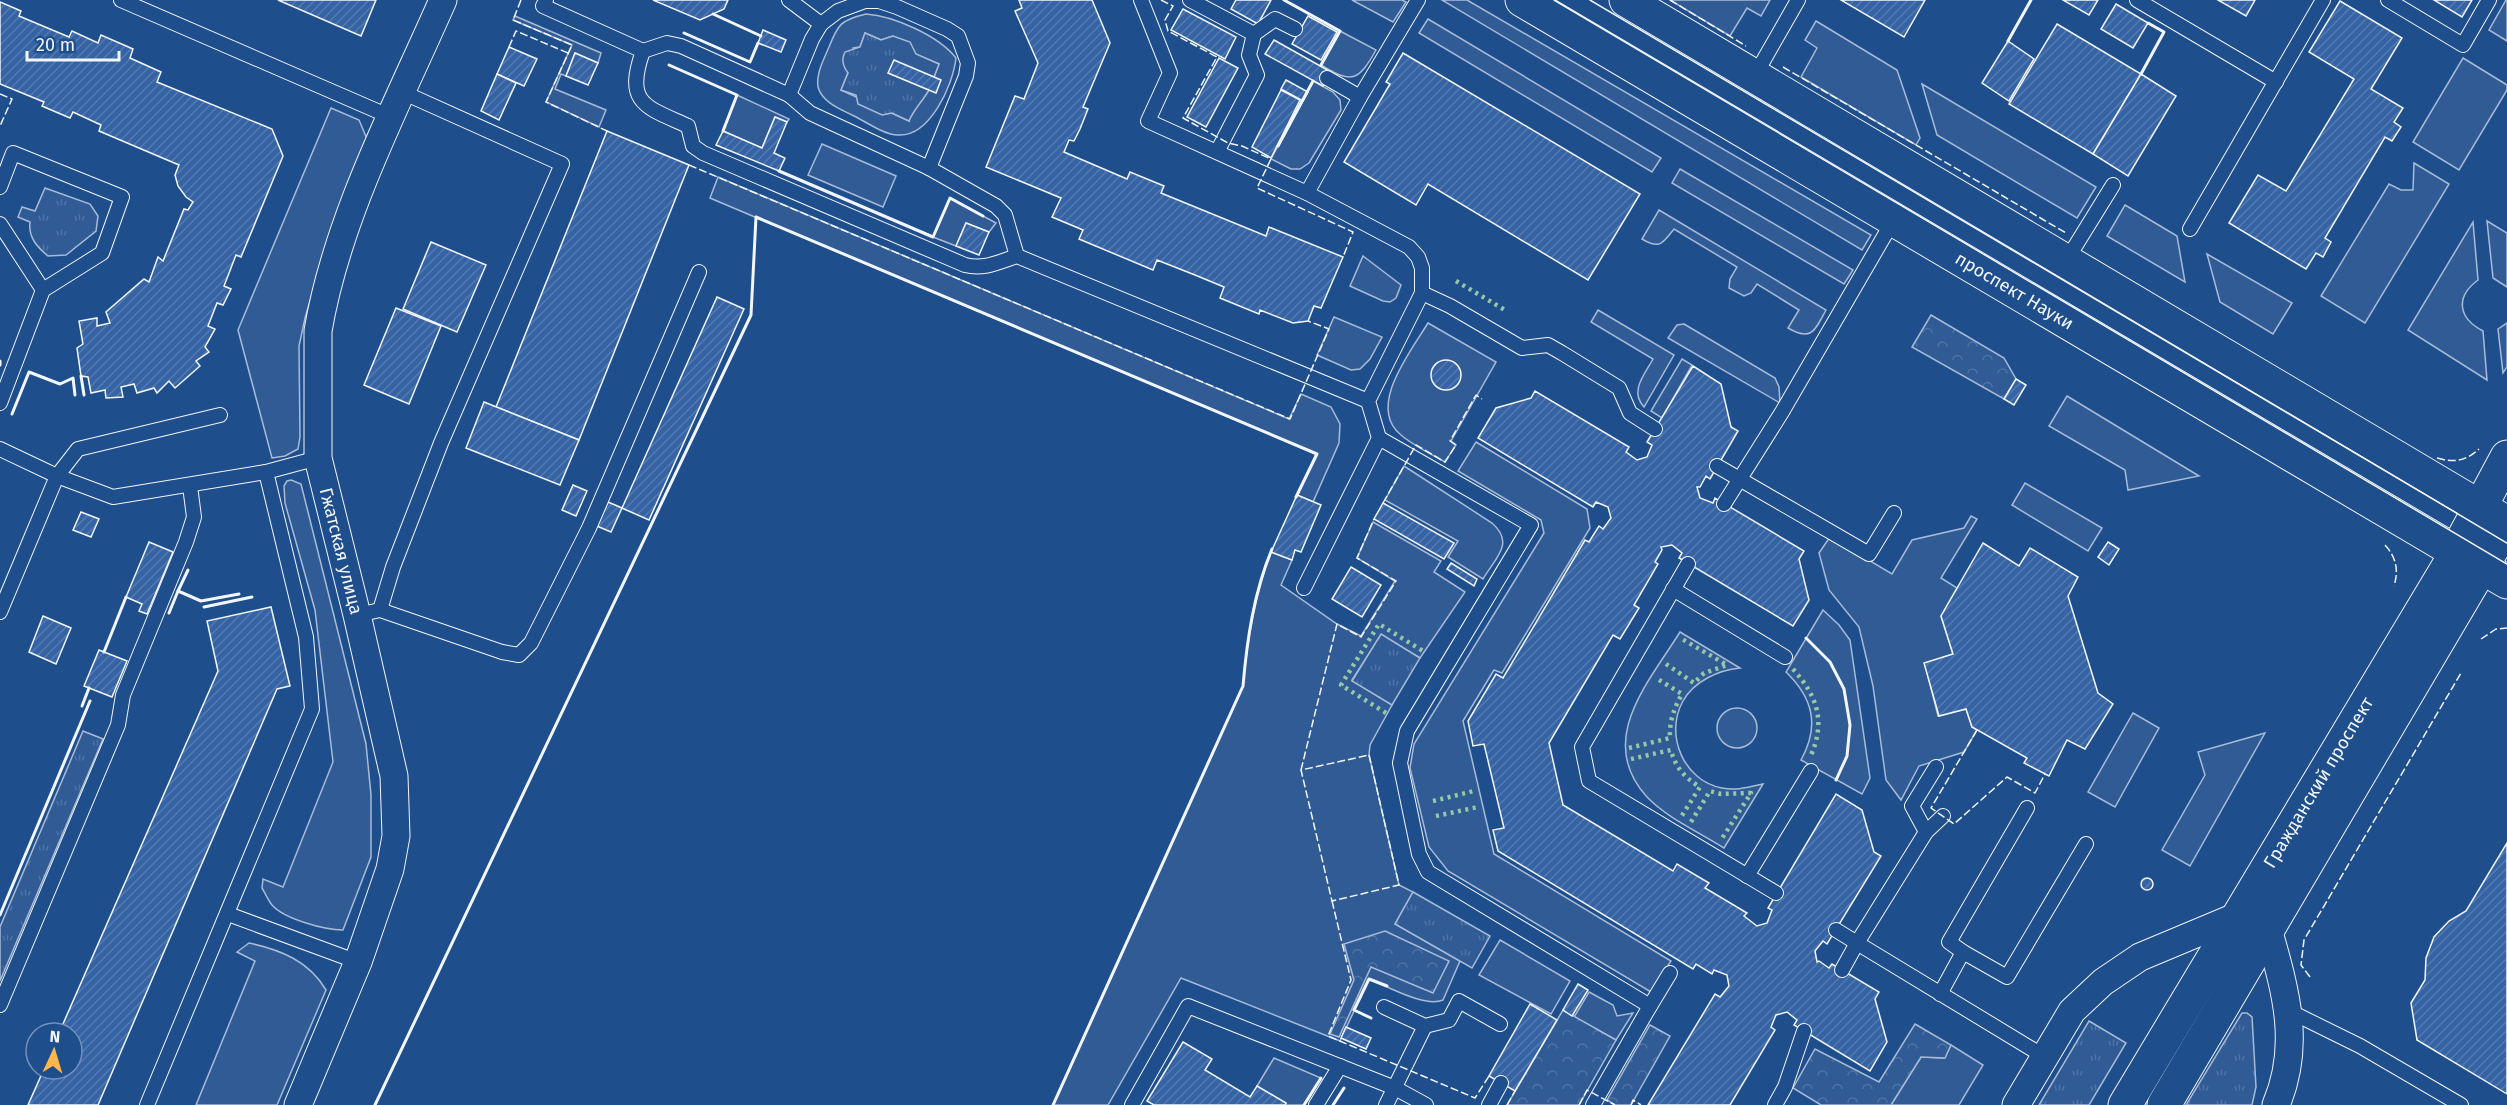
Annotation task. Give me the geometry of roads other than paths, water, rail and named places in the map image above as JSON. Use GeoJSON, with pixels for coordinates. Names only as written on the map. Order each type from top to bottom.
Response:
{"type":"FeatureCollection","features":[{"type":"Feature","properties":{"kind":"main road","name":"проспект Науки"},"geometry":{"type":"LineString","coordinates":[[1522,0],[2482,568]]}},
{"type":"Feature","properties":{"kind":"main road"},"geometry":{"type":"LineString","coordinates":[[1626,0],[2498,519]]}},
{"type":"Feature","properties":{"kind":"main road","name":"Гражданский проспект"},"geometry":{"type":"LineString","coordinates":[[2164,1105],[2482,568],[2498,519],[2507,457]]}},
{"type":"Feature","properties":{"kind":"main road","name":"Гражданский проспект"},"geometry":{"type":"LineString","coordinates":[[2125,1105],[2238,916],[2482,568]]}},
{"type":"Feature","properties":{"kind":"street","name":"Гжатская улица"},"geometry":{"type":"LineString","coordinates":[[298,1105],[357,962],[390,869],[396,836],[394,777],[369,612],[318,458],[318,331],[321,310],[346,222],[443,0]]}},
{"type":"Feature","properties":{"kind":"street"},"geometry":{"type":"LineString","coordinates":[[2016,1105],[2072,1011],[2103,982],[2140,957],[2238,916]]}},
{"type":"Feature","properties":{"kind":"street"},"geometry":{"type":"LineString","coordinates":[[2268,929],[2289,1011],[2289,1052],[2282,1091],[2276,1105]]}},
{"type":"Feature","properties":{"kind":"lane"},"geometry":{"type":"LineString","coordinates":[[121,0],[392,117]]}},
{"type":"Feature","properties":{"kind":"lane"},"geometry":{"type":"LineString","coordinates":[[546,0],[543,6],[642,51],[667,43],[681,46],[789,95],[810,113],[929,168],[996,206],[1005,215],[1017,256]]}},
{"type":"Feature","properties":{"kind":"lane"},"geometry":{"type":"LineString","coordinates":[[789,0],[821,24]]}},
{"type":"Feature","properties":{"kind":"lane"},"geometry":{"type":"LineString","coordinates":[[1141,0],[1170,73],[1148,121],[1307,193],[1408,247],[1418,257],[1422,268],[1422,293],[1368,400],[1379,438],[1304,588]]}},
{"type":"Feature","properties":{"kind":"lane"},"geometry":{"type":"LineString","coordinates":[[1190,0],[1254,34]]}},
{"type":"Feature","properties":{"kind":"lane"},"geometry":{"type":"LineString","coordinates":[[1307,193],[1360,96],[1418,0]]}},
{"type":"Feature","properties":{"kind":"lane"},"geometry":{"type":"LineString","coordinates":[[1754,77],[1798,0]]}},
{"type":"Feature","properties":{"kind":"lane"},"geometry":{"type":"LineString","coordinates":[[2137,0],[2276,82]]}},
{"type":"Feature","properties":{"kind":"lane"},"geometry":{"type":"LineString","coordinates":[[2190,229],[2323,0]]}},
{"type":"Feature","properties":{"kind":"lane"},"geometry":{"type":"LineString","coordinates":[[2388,0],[2463,45],[2489,0]]}},
{"type":"Feature","properties":{"kind":"lane"},"geometry":{"type":"LineString","coordinates":[[789,95],[812,39],[821,24],[838,11],[864,1],[879,2],[903,9],[947,28],[958,36],[968,63],[966,76],[929,168]]}},
{"type":"Feature","properties":{"kind":"lane"},"geometry":{"type":"LineString","coordinates":[[1217,152],[1257,75],[1250,55],[1254,34],[1275,18],[1295,29]]}},
{"type":"Feature","properties":{"kind":"lane"},"geometry":{"type":"LineString","coordinates":[[642,51],[636,68],[636,89],[645,107],[688,126],[693,146],[703,153],[965,265],[976,268],[989,266],[1017,256],[1368,400]]}},
{"type":"Feature","properties":{"kind":"lane"},"geometry":{"type":"LineString","coordinates":[[1327,78],[1360,96]]}},
{"type":"Feature","properties":{"kind":"lane"},"geometry":{"type":"LineString","coordinates":[[402,92],[562,164],[441,443],[393,567],[369,612],[502,652],[519,655],[531,644],[589,528],[699,272]]}},
{"type":"Feature","properties":{"kind":"lane"},"geometry":{"type":"LineString","coordinates":[[0,187],[13,153],[122,197],[102,253],[43,290],[0,404]]}},
{"type":"Feature","properties":{"kind":"lane"},"geometry":{"type":"LineString","coordinates":[[2066,261],[2113,185]]}},
{"type":"Feature","properties":{"kind":"lane"},"geometry":{"type":"LineString","coordinates":[[1724,504],[1741,480],[1893,221]]}},
{"type":"Feature","properties":{"kind":"lane"},"geometry":{"type":"LineString","coordinates":[[0,224],[43,290]]}},
{"type":"Feature","properties":{"kind":"lane"},"geometry":{"type":"LineString","coordinates":[[1422,293],[1522,348],[1548,345],[1562,353],[1619,388],[1630,413],[1655,429]]}},
{"type":"Feature","properties":{"kind":"lane"},"geometry":{"type":"LineString","coordinates":[[0,612],[57,476],[78,449],[220,415]]}},
{"type":"Feature","properties":{"kind":"lane"},"geometry":{"type":"LineString","coordinates":[[1379,438],[1531,525],[1407,731],[1400,763],[1419,854],[1428,872],[1650,1006]]}},
{"type":"Feature","properties":{"kind":"lane"},"geometry":{"type":"LineString","coordinates":[[0,449],[57,476],[113,497],[266,472],[318,458]]}},
{"type":"Feature","properties":{"kind":"lane"},"geometry":{"type":"LineString","coordinates":[[1718,466],[1869,554],[1894,513]]}},
{"type":"Feature","properties":{"kind":"lane"},"geometry":{"type":"LineString","coordinates":[[147,1105],[312,709],[306,637],[266,472]]}},
{"type":"Feature","properties":{"kind":"lane"},"geometry":{"type":"LineString","coordinates":[[0,1005],[118,725],[123,695],[186,542],[195,517],[190,486]]}},
{"type":"Feature","properties":{"kind":"lane"},"geometry":{"type":"LineString","coordinates":[[1688,564],[1582,747],[1589,781],[1776,893]]}},
{"type":"Feature","properties":{"kind":"lane"},"geometry":{"type":"LineString","coordinates":[[1674,589],[1785,657]]}},
{"type":"Feature","properties":{"kind":"lane"},"geometry":{"type":"LineString","coordinates":[[1926,832],[1912,806],[1936,767]]}},
{"type":"Feature","properties":{"kind":"lane"},"geometry":{"type":"LineString","coordinates":[[1747,876],[1811,771]]}},
{"type":"Feature","properties":{"kind":"lane"},"geometry":{"type":"LineString","coordinates":[[2027,808],[1949,942],[1964,952],[2007,977],[2086,844]]}},
{"type":"Feature","properties":{"kind":"lane"},"geometry":{"type":"LineString","coordinates":[[1842,970],[1926,832],[1943,816]]}},
{"type":"Feature","properties":{"kind":"lane"},"geometry":{"type":"LineString","coordinates":[[228,914],[357,962]]}},
{"type":"Feature","properties":{"kind":"lane"},"geometry":{"type":"LineString","coordinates":[[1836,930],[2045,1057]]}},
{"type":"Feature","properties":{"kind":"lane"},"geometry":{"type":"LineString","coordinates":[[1940,994],[1964,952]]}},
{"type":"Feature","properties":{"kind":"lane"},"geometry":{"type":"LineString","coordinates":[[1593,1105],[1670,973]]}},
{"type":"Feature","properties":{"kind":"lane"},"geometry":{"type":"LineString","coordinates":[[1384,1007],[1425,1026],[1449,1020],[1459,1001],[1500,1024]]}},
{"type":"Feature","properties":{"kind":"lane"},"geometry":{"type":"LineString","coordinates":[[1132,1105],[1188,1006],[1395,1088],[1426,1105]]}},
{"type":"Feature","properties":{"kind":"lane"},"geometry":{"type":"LineString","coordinates":[[2289,1011],[2360,1046],[2461,1105]]}},
{"type":"Feature","properties":{"kind":"lane"},"geometry":{"type":"LineString","coordinates":[[1386,1105],[1425,1026]]}},
{"type":"Feature","properties":{"kind":"lane"},"geometry":{"type":"LineString","coordinates":[[1775,1105],[1785,1088],[1804,1031]]}},
{"type":"Feature","properties":{"kind":"lane"},"geometry":{"type":"LineString","coordinates":[[1316,1105],[1340,1066]]}},
{"type":"Feature","properties":{"kind":"lane"},"geometry":{"type":"LineString","coordinates":[[1490,1105],[1501,1083]]}},
{"type":"Feature","properties":{"kind":"tram line"},"geometry":{"type":"LineString","coordinates":[[1554,0],[2507,564]]}},
{"type":"Feature","properties":{"kind":"tram line"},"geometry":{"type":"LineString","coordinates":[[1590,0],[2507,543]]}}]}
